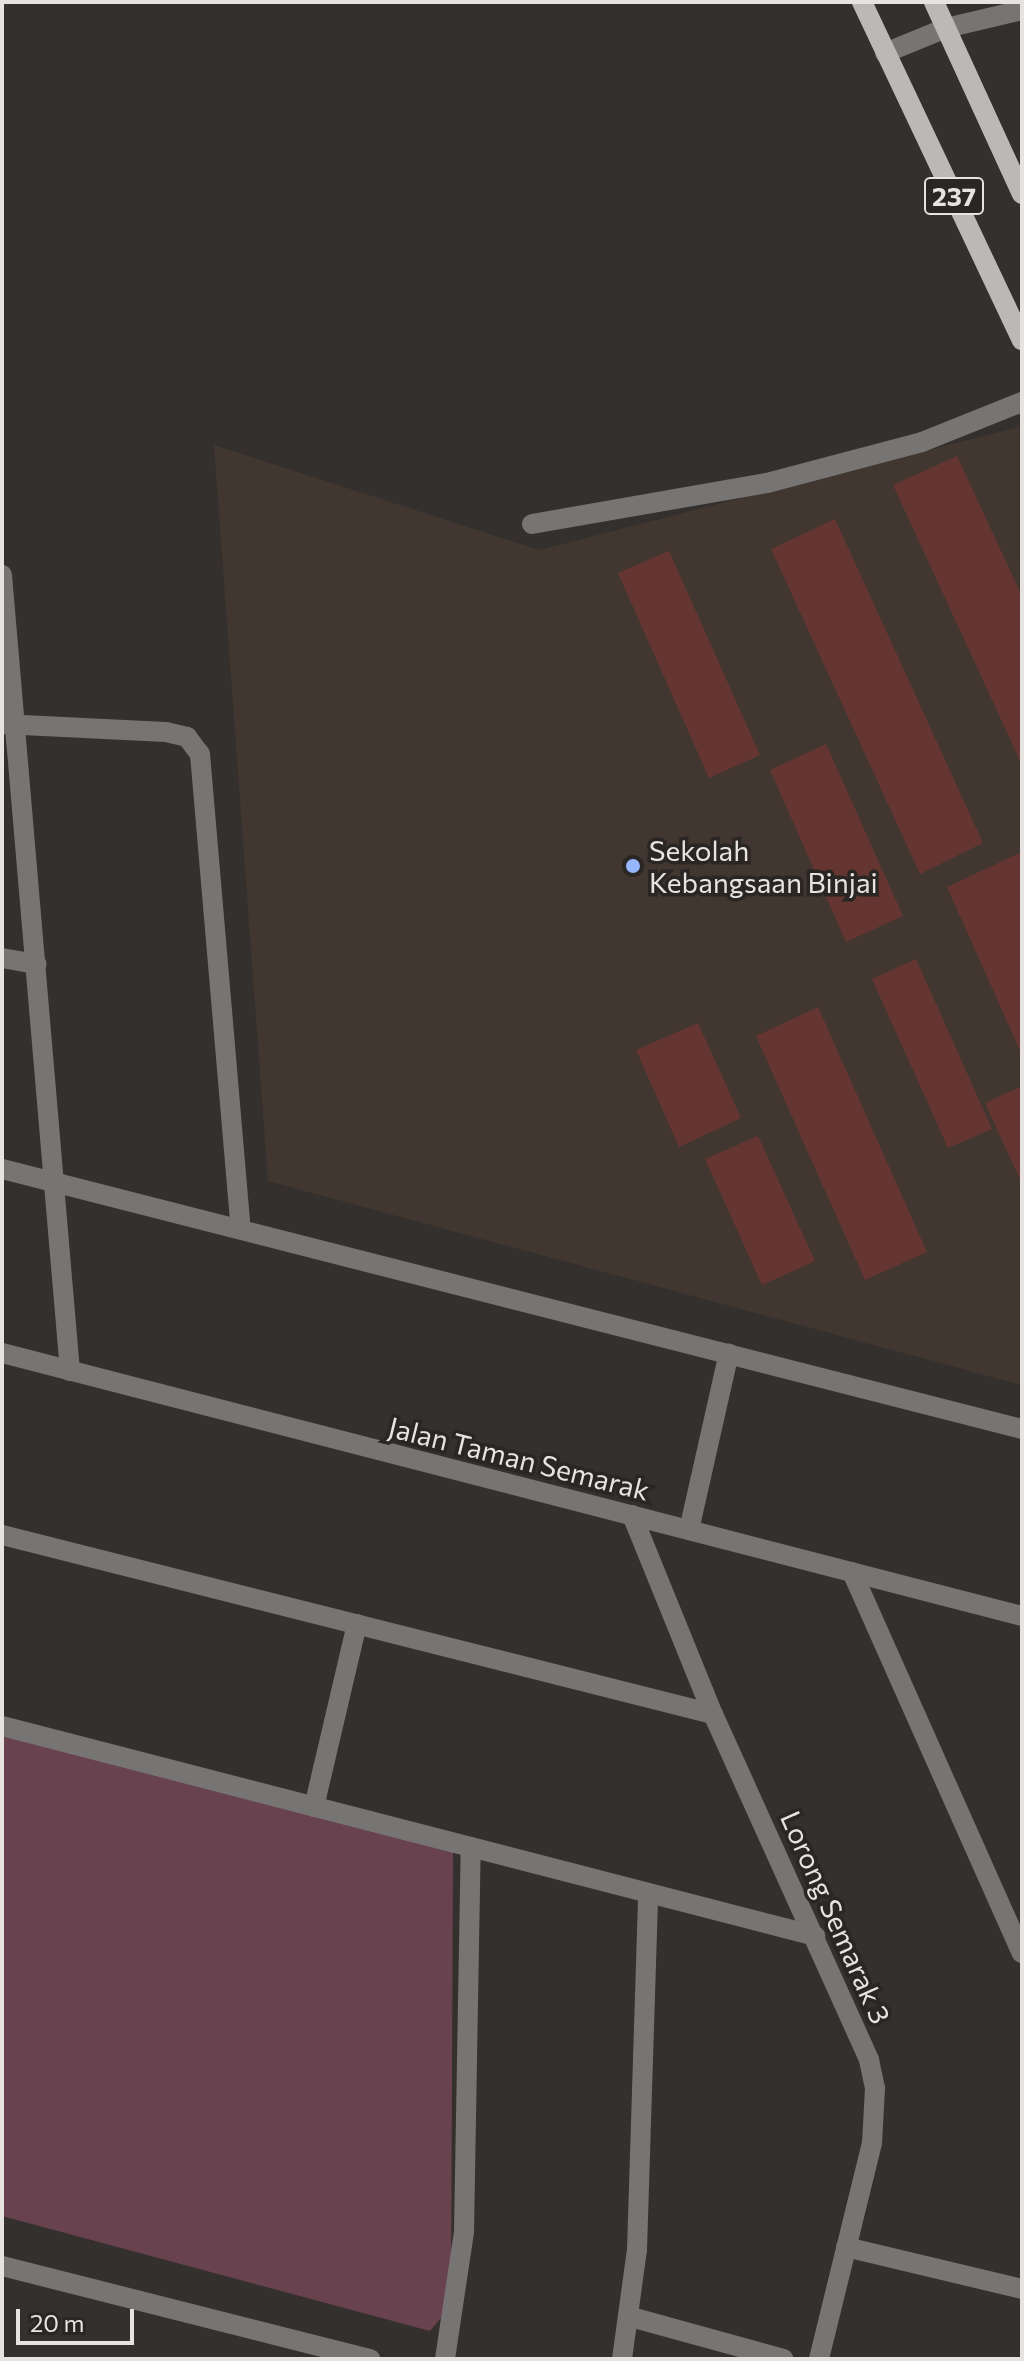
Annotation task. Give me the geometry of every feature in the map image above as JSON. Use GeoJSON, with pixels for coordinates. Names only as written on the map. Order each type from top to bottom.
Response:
{"type":"FeatureCollection","features":[{"type":"Feature","properties":{"kind":"main road","name":"237"},"geometry":{"type":"LineString","coordinates":[[862,2],[1022,340]]}},
{"type":"Feature","properties":{"kind":"main road","name":"237"},"geometry":{"type":"LineString","coordinates":[[934,2],[1022,194]]}},
{"type":"Feature","properties":{"kind":"street"},"geometry":{"type":"LineString","coordinates":[[885,53],[946,28],[1022,10]]}},
{"type":"Feature","properties":{"kind":"street"},"geometry":{"type":"LineString","coordinates":[[532,524],[767,483],[922,442],[1022,402]]}},
{"type":"Feature","properties":{"kind":"street"},"geometry":{"type":"LineString","coordinates":[[2,575],[9,724],[36,964],[70,1371]]}},
{"type":"Feature","properties":{"kind":"street"},"geometry":{"type":"LineString","coordinates":[[9,724],[166,732],[187,737],[200,754],[241,1229]]}},
{"type":"Feature","properties":{"kind":"street"},"geometry":{"type":"LineString","coordinates":[[2,958],[36,964]]}},
{"type":"Feature","properties":{"kind":"street"},"geometry":{"type":"LineString","coordinates":[[2,1169],[1022,1429]]}},
{"type":"Feature","properties":{"kind":"street","name":"Jalan Taman Semarak"},"geometry":{"type":"LineString","coordinates":[[2,1353],[1022,1616]]}},
{"type":"Feature","properties":{"kind":"street"},"geometry":{"type":"LineString","coordinates":[[689,1530],[729,1353]]}},
{"type":"Feature","properties":{"kind":"street","name":"Lorong Semarak 3"},"geometry":{"type":"LineString","coordinates":[[632,1515],[713,1714],[869,2060],[875,2088],[872,2143],[819,2359]]}},
{"type":"Feature","properties":{"kind":"street"},"geometry":{"type":"LineString","coordinates":[[2,1535],[713,1714]]}},
{"type":"Feature","properties":{"kind":"street"},"geometry":{"type":"LineString","coordinates":[[852,1572],[1022,1953]]}},
{"type":"Feature","properties":{"kind":"street"},"geometry":{"type":"LineString","coordinates":[[314,1807],[357,1624]]}},
{"type":"Feature","properties":{"kind":"street"},"geometry":{"type":"LineString","coordinates":[[2,1726],[815,1936]]}},
{"type":"Feature","properties":{"kind":"street"},"geometry":{"type":"LineString","coordinates":[[445,2359],[464,2232],[471,1847]]}},
{"type":"Feature","properties":{"kind":"street"},"geometry":{"type":"LineString","coordinates":[[622,2359],[631,2317],[648,1893]]}},
{"type":"Feature","properties":{"kind":"street"},"geometry":{"type":"LineString","coordinates":[[846,2247],[1022,2289]]}},
{"type":"Feature","properties":{"kind":"street"},"geometry":{"type":"LineString","coordinates":[[2,2266],[370,2359]]}},
{"type":"Feature","properties":{"kind":"street"},"geometry":{"type":"LineString","coordinates":[[631,2317],[783,2359]]}},
{"type":"Feature","properties":{"kind":"shaded area","name":"Sekolah Kebangsaan Binjai"},"geometry":{"type":"Polygon","coordinates":[[[1019,427],[1022,1385],[268,1181],[214,445],[539,550],[1019,427]]]}},
{"type":"Feature","properties":{"kind":"shaded area"},"geometry":{"type":"Polygon","coordinates":[[[2,1735],[453,1849],[451,2306],[430,2331],[2,2216],[2,1735]]]}},
{"type":"Feature","properties":{"kind":"building"},"geometry":{"type":"Polygon","coordinates":[[[957,456],[1022,596],[1022,765],[893,485],[957,456]]]}},
{"type":"Feature","properties":{"kind":"building"},"geometry":{"type":"Polygon","coordinates":[[[835,519],[983,843],[920,874],[771,549],[835,519]]]}},
{"type":"Feature","properties":{"kind":"building"},"geometry":{"type":"Polygon","coordinates":[[[669,551],[760,755],[709,778],[618,573],[669,551]]]}},
{"type":"Feature","properties":{"kind":"building"},"geometry":{"type":"Polygon","coordinates":[[[826,744],[903,916],[846,942],[770,770],[826,744]]]}},
{"type":"Feature","properties":{"kind":"building"},"geometry":{"type":"Polygon","coordinates":[[[1022,852],[1022,1055],[947,887],[1022,852]]]}},
{"type":"Feature","properties":{"kind":"building"},"geometry":{"type":"Polygon","coordinates":[[[916,959],[992,1129],[948,1148],[872,979],[916,959]]]}},
{"type":"Feature","properties":{"kind":"building"},"geometry":{"type":"Polygon","coordinates":[[[818,1007],[927,1252],[865,1280],[756,1036],[818,1007]]]}},
{"type":"Feature","properties":{"kind":"building"},"geometry":{"type":"Polygon","coordinates":[[[698,1023],[741,1118],[679,1147],[636,1050],[698,1023]]]}},
{"type":"Feature","properties":{"kind":"building"},"geometry":{"type":"Polygon","coordinates":[[[1022,1086],[1022,1184],[985,1103],[1022,1086]]]}},
{"type":"Feature","properties":{"kind":"building"},"geometry":{"type":"Polygon","coordinates":[[[758,1136],[815,1261],[762,1285],[705,1159],[758,1136]]]}},
{"type":"Feature","properties":{"kind":"place","name":"Sekolah Kebangsaan Binjai"},"geometry":{"type":"Point","coordinates":[633,866]}}]}
